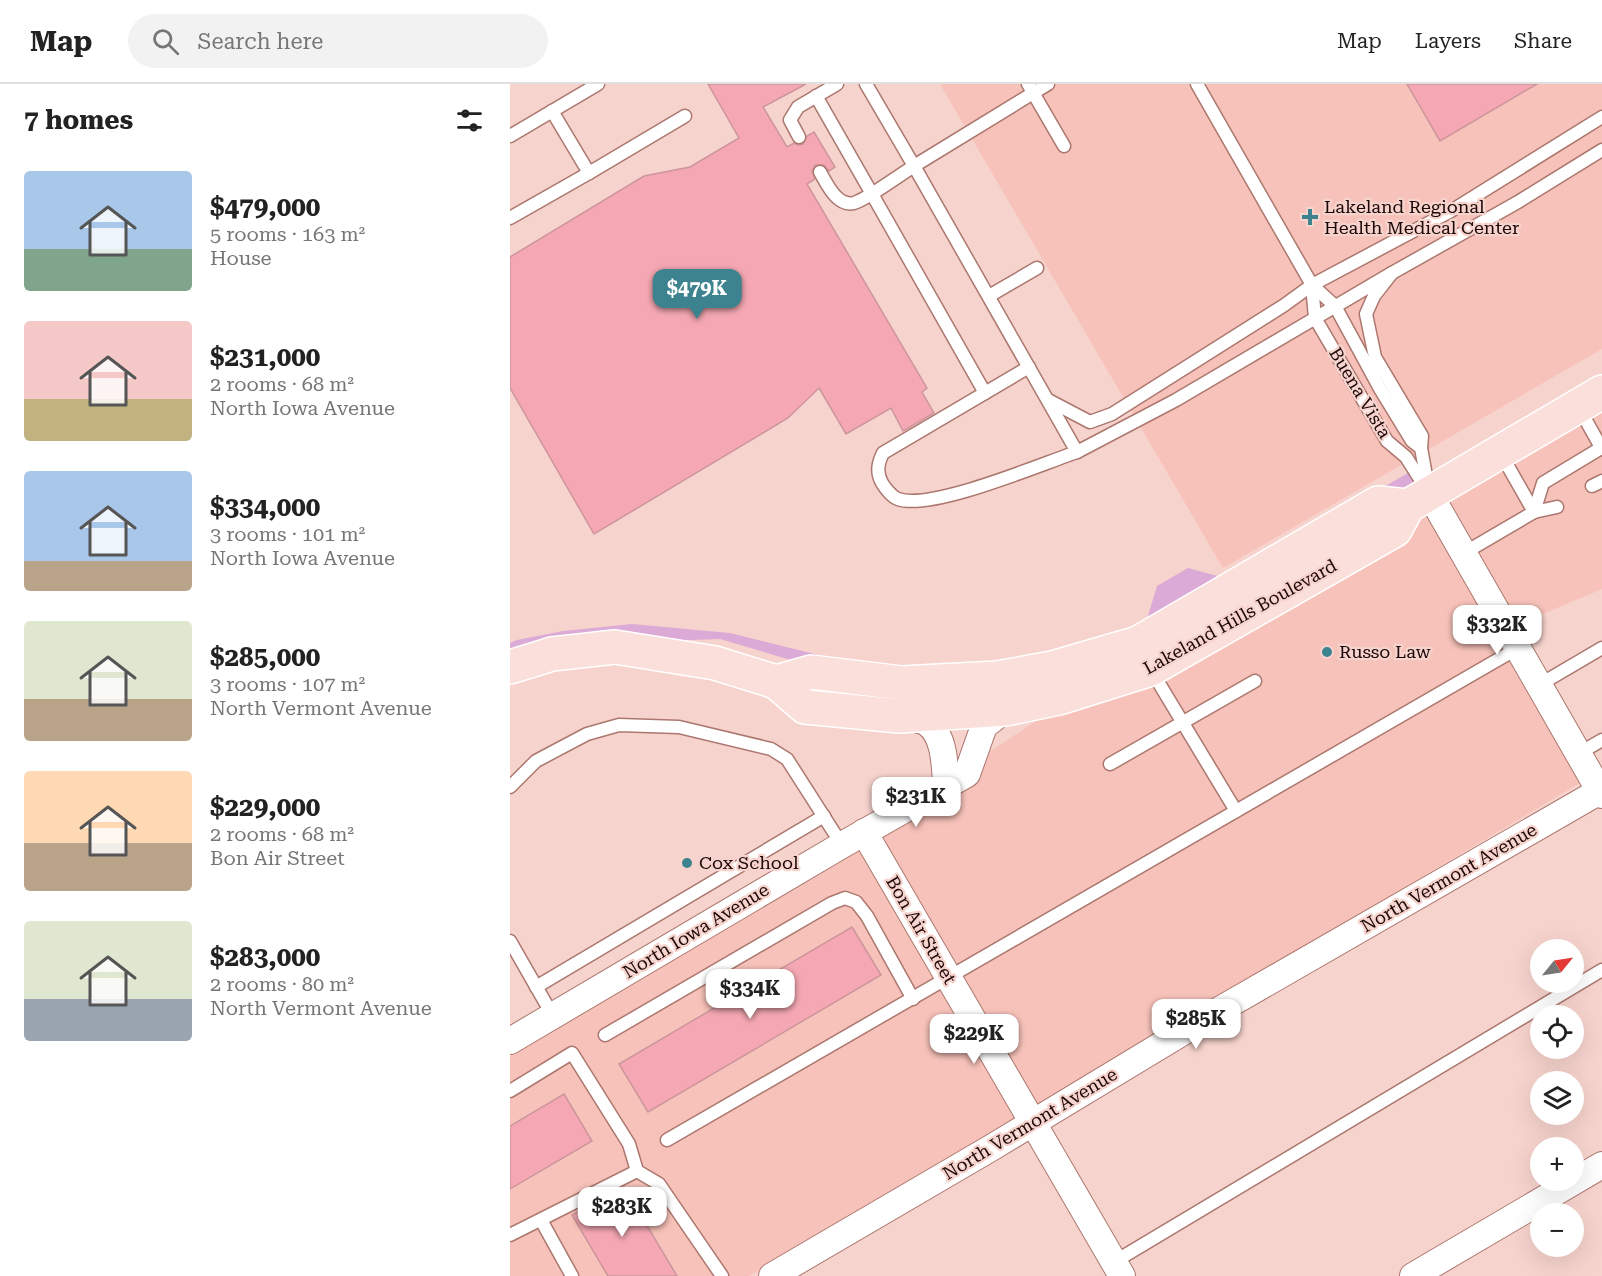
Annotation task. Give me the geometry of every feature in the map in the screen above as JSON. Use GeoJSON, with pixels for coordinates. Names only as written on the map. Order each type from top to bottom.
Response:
{"type":"FeatureCollection","features":[{"type":"Feature","properties":{"kind":"main road","name":"Lakeland Hills Boulevard"},"geometry":{"type":"LineString","coordinates":[[510,667],[552,654],[615,647],[715,663],[776,682],[806,707],[899,716],[1006,709],[1059,698],[1151,669],[1395,530],[1419,500],[1590,399]]}},
{"type":"Feature","properties":{"kind":"main road","name":"Lakeland Hills Boulevard"},"geometry":{"type":"LineString","coordinates":[[776,682],[811,672],[902,683],[998,678],[1052,668],[1138,643],[1378,503],[1419,500]]}},
{"type":"Feature","properties":{"kind":"street"},"geometry":{"type":"LineString","coordinates":[[1419,500],[1464,554],[1601,793]]}},
{"type":"Feature","properties":{"kind":"street","name":"North Iowa Avenue"},"geometry":{"type":"LineString","coordinates":[[510,1041],[864,832],[967,774],[984,726],[1006,709]]}},
{"type":"Feature","properties":{"kind":"street"},"geometry":{"type":"LineString","coordinates":[[899,716],[926,722],[937,733],[945,768],[946,786]]}},
{"type":"Feature","properties":{"kind":"street","name":"North Vermont Avenue"},"geometry":{"type":"LineString","coordinates":[[772,1276],[1216,1012],[1601,793]]}},
{"type":"Feature","properties":{"kind":"street","name":"Bon Air Street"},"geometry":{"type":"LineString","coordinates":[[864,832],[1118,1269]]}},
{"type":"Feature","properties":{"kind":"street"},"geometry":{"type":"LineString","coordinates":[[1413,1276],[1602,1165]]}},
{"type":"Feature","properties":{"kind":"lane"},"geometry":{"type":"LineString","coordinates":[[510,136],[598,84]]}},
{"type":"Feature","properties":{"kind":"lane"},"geometry":{"type":"LineString","coordinates":[[799,137],[790,120],[798,107],[837,84]]}},
{"type":"Feature","properties":{"kind":"lane"},"geometry":{"type":"LineString","coordinates":[[866,84],[1077,452]]}},
{"type":"Feature","properties":{"kind":"lane"},"geometry":{"type":"LineString","coordinates":[[820,172],[833,193],[843,202],[852,204],[872,194],[1031,88],[1048,84]]}},
{"type":"Feature","properties":{"kind":"lane"},"geometry":{"type":"LineString","coordinates":[[1197,84],[1312,285],[1335,306],[1379,387],[1412,441],[1421,448]]}},
{"type":"Feature","properties":{"kind":"lane"},"geometry":{"type":"LineString","coordinates":[[1031,88],[1064,146]]}},
{"type":"Feature","properties":{"kind":"lane"},"geometry":{"type":"LineString","coordinates":[[816,96],[985,393]]}},
{"type":"Feature","properties":{"kind":"lane"},"geometry":{"type":"LineString","coordinates":[[552,111],[589,173]]}},
{"type":"Feature","properties":{"kind":"lane"},"geometry":{"type":"LineString","coordinates":[[510,218],[685,116]]}},
{"type":"Feature","properties":{"kind":"lane"},"geometry":{"type":"LineString","coordinates":[[1048,400],[1090,422],[1112,414],[1312,285],[1451,211],[1602,117]]}},
{"type":"Feature","properties":{"kind":"lane"},"geometry":{"type":"LineString","coordinates":[[1029,367],[883,453],[878,463],[878,476],[885,488],[898,499],[950,497],[1077,452],[1176,400],[1518,202],[1602,150]]}},
{"type":"Feature","properties":{"kind":"lane"},"geometry":{"type":"LineString","coordinates":[[989,296],[1037,268]]}},
{"type":"Feature","properties":{"kind":"lane"},"geometry":{"type":"LineString","coordinates":[[1392,273],[1374,296],[1366,315],[1375,357],[1422,436],[1419,500]]}},
{"type":"Feature","properties":{"kind":"lane"},"geometry":{"type":"LineString","coordinates":[[1312,285],[1315,318]]}},
{"type":"Feature","properties":{"kind":"lane","name":"Buena Vista"},"geometry":{"type":"LineString","coordinates":[[1315,318],[1388,441],[1406,457],[1419,500]]}},
{"type":"Feature","properties":{"kind":"lane"},"geometry":{"type":"LineString","coordinates":[[1534,512],[1543,483],[1602,449],[1590,399]]}},
{"type":"Feature","properties":{"kind":"lane"},"geometry":{"type":"LineString","coordinates":[[1500,452],[1534,512]]}},
{"type":"Feature","properties":{"kind":"lane"},"geometry":{"type":"LineString","coordinates":[[1464,554],[1534,512],[1557,507]]}},
{"type":"Feature","properties":{"kind":"lane"},"geometry":{"type":"LineString","coordinates":[[667,1140],[1518,648]]}},
{"type":"Feature","properties":{"kind":"lane"},"geometry":{"type":"LineString","coordinates":[[1539,686],[1602,648]]}},
{"type":"Feature","properties":{"kind":"lane"},"geometry":{"type":"LineString","coordinates":[[1151,669],[1236,811]]}},
{"type":"Feature","properties":{"kind":"lane"},"geometry":{"type":"LineString","coordinates":[[1110,764],[1255,681]]}},
{"type":"Feature","properties":{"kind":"lane"},"geometry":{"type":"LineString","coordinates":[[510,787],[537,761],[587,734],[619,725],[678,727],[771,749],[787,759],[842,845]]}},
{"type":"Feature","properties":{"kind":"lane"},"geometry":{"type":"LineString","coordinates":[[1578,754],[1602,740]]}},
{"type":"Feature","properties":{"kind":"lane"},"geometry":{"type":"LineString","coordinates":[[536,987],[824,816]]}},
{"type":"Feature","properties":{"kind":"lane"},"geometry":{"type":"LineString","coordinates":[[605,1035],[832,903],[845,898],[856,902],[867,916],[913,999]]}},
{"type":"Feature","properties":{"kind":"lane"},"geometry":{"type":"LineString","coordinates":[[510,941],[553,1016]]}},
{"type":"Feature","properties":{"kind":"lane"},"geometry":{"type":"LineString","coordinates":[[1118,1269],[1602,970]]}},
{"type":"Feature","properties":{"kind":"lane"},"geometry":{"type":"LineString","coordinates":[[510,1091],[572,1053],[629,1144],[637,1171],[659,1184],[722,1276]]}},
{"type":"Feature","properties":{"kind":"lane"},"geometry":{"type":"LineString","coordinates":[[510,1235],[637,1171]]}},
{"type":"Feature","properties":{"kind":"lane"},"geometry":{"type":"LineString","coordinates":[[541,1220],[572,1276]]}},
{"type":"Feature","properties":{"kind":"shaded area","name":"Lakeland Regional Health Medical Center"},"geometry":{"type":"Polygon","coordinates":[[[940,84],[1602,84],[1602,349],[1223,568],[940,84]]]}},
{"type":"Feature","properties":{"kind":"shaded area"},"geometry":{"type":"Polygon","coordinates":[[[1602,405],[1602,589],[1519,624],[1446,497],[1602,405]]]}},
{"type":"Feature","properties":{"kind":"shaded area"},"geometry":{"type":"Polygon","coordinates":[[[1422,465],[1429,480],[1141,646],[865,682],[720,639],[659,641],[510,655],[510,643],[517,640],[563,631],[632,624],[730,633],[843,661],[887,667],[996,664],[1060,651],[1141,624],[1148,616],[1157,586],[1188,568],[1225,578],[1422,465]]]}},
{"type":"Feature","properties":{"kind":"shaded area"},"geometry":{"type":"Polygon","coordinates":[[[1424,510],[1495,634],[1493,635],[1580,783],[1037,1106],[881,836],[968,766],[1089,686],[1424,510]]]}},
{"type":"Feature","properties":{"kind":"shaded area"},"geometry":{"type":"Polygon","coordinates":[[[859,849],[1015,1119],[749,1276],[510,1276],[510,1054],[859,849]]]}},
{"type":"Feature","properties":{"kind":"building"},"geometry":{"type":"Polygon","coordinates":[[[708,84],[806,84],[763,107],[787,147],[794,143],[803,144],[807,136],[814,132],[835,167],[829,171],[824,165],[815,165],[812,171],[815,179],[807,184],[927,388],[922,392],[934,413],[903,431],[891,408],[846,434],[819,388],[788,418],[594,534],[510,388],[510,257],[644,176],[690,167],[739,138],[708,84]]]}},
{"type":"Feature","properties":{"kind":"building"},"geometry":{"type":"Polygon","coordinates":[[[1407,84],[1537,84],[1440,141],[1407,84]]]}},
{"type":"Feature","properties":{"kind":"building"},"geometry":{"type":"Polygon","coordinates":[[[852,927],[881,975],[648,1112],[619,1064],[852,927]]]}},
{"type":"Feature","properties":{"kind":"building"},"geometry":{"type":"Polygon","coordinates":[[[564,1094],[592,1141],[510,1189],[510,1126],[564,1094]]]}},
{"type":"Feature","properties":{"kind":"building"},"geometry":{"type":"Polygon","coordinates":[[[624,1187],[677,1276],[608,1276],[572,1215],[624,1187]]]}},
{"type":"Feature","properties":{"kind":"place","name":"Lakeland Regional Health Medical Center"},"geometry":{"type":"Point","coordinates":[1310,217]}},
{"type":"Feature","properties":{"kind":"place","name":"Russo Law"},"geometry":{"type":"Point","coordinates":[1327,652]}},
{"type":"Feature","properties":{"kind":"place","name":"Cox School"},"geometry":{"type":"Point","coordinates":[687,863]}}]}
